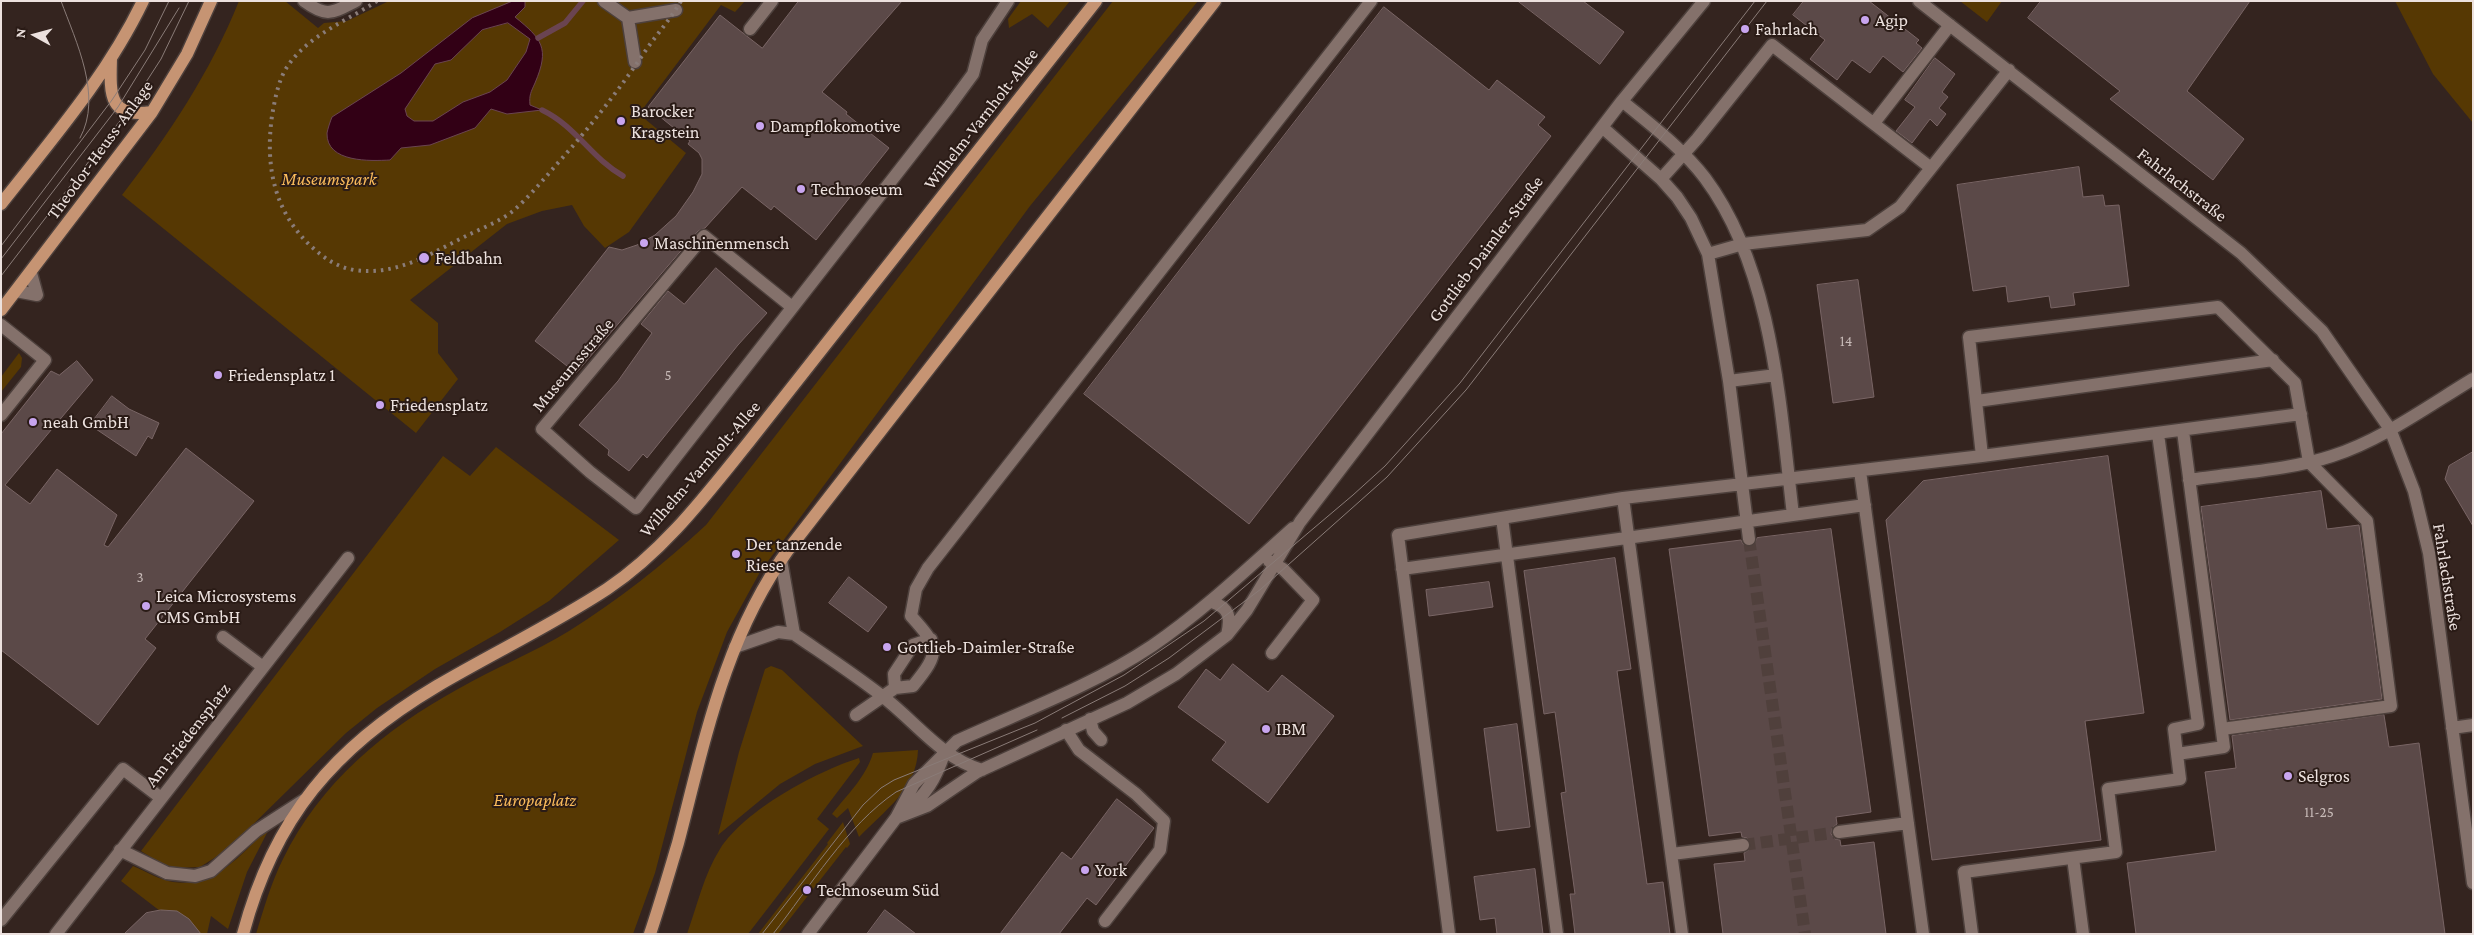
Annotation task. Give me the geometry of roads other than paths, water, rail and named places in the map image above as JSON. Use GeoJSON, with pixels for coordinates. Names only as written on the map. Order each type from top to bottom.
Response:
{"type":"FeatureCollection","features":[{"type":"Feature","properties":{"kind":"main road"},"geometry":{"type":"LineString","coordinates":[[1,204],[89,92],[111,58],[142,1]]}},
{"type":"Feature","properties":{"kind":"main road","name":"Theodor-Heuss-Anlage"},"geometry":{"type":"LineString","coordinates":[[1,310],[152,112],[187,54],[211,1]]}},
{"type":"Feature","properties":{"kind":"main road","name":"Wilhelm-Varnholt-Allee"},"geometry":{"type":"LineString","coordinates":[[243,934],[264,867],[276,843],[304,800],[325,773],[388,718],[437,686],[519,642],[607,588],[662,543],[697,506],[748,443],[1096,1]]}},
{"type":"Feature","properties":{"kind":"main road"},"geometry":{"type":"LineString","coordinates":[[650,934],[677,844],[722,677],[755,604],[781,560],[1215,1]]}},
{"type":"Feature","properties":{"kind":"main road"},"geometry":{"type":"LineString","coordinates":[[111,58],[112,100],[126,113],[152,112]]}},
{"type":"Feature","properties":{"kind":"street"},"geometry":{"type":"LineString","coordinates":[[304,1],[320,12],[333,13],[356,1]]}},
{"type":"Feature","properties":{"kind":"street"},"geometry":{"type":"LineString","coordinates":[[604,1],[626,18],[635,62]]}},
{"type":"Feature","properties":{"kind":"street"},"geometry":{"type":"LineString","coordinates":[[750,29],[772,1]]}},
{"type":"Feature","properties":{"kind":"street","name":"Museumsstraße"},"geometry":{"type":"LineString","coordinates":[[792,307],[704,236],[542,429],[636,508],[968,81],[972,74],[982,40],[1008,1]]}},
{"type":"Feature","properties":{"kind":"street"},"geometry":{"type":"LineString","coordinates":[[856,715],[895,688],[913,686],[925,671],[934,655],[931,638],[911,616],[916,589],[928,568],[1371,1]]}},
{"type":"Feature","properties":{"kind":"street","name":"Gottlieb-Daimler-Straße"},"geometry":{"type":"LineString","coordinates":[[896,818],[927,806],[956,784],[982,770],[1127,703],[1176,674],[1228,635],[1247,610],[1276,565],[1300,522],[1622,101],[1704,1]]}},
{"type":"Feature","properties":{"kind":"street","name":"Fahrlachstraße"},"geometry":{"type":"LineString","coordinates":[[1919,1],[2241,253],[2322,331],[2390,429],[2414,491],[2429,553],[2473,883]]}},
{"type":"Feature","properties":{"kind":"street"},"geometry":{"type":"LineString","coordinates":[[626,18],[676,10]]}},
{"type":"Feature","properties":{"kind":"street"},"geometry":{"type":"LineString","coordinates":[[1874,123],[1950,25]]}},
{"type":"Feature","properties":{"kind":"street"},"geometry":{"type":"LineString","coordinates":[[1661,179],[1684,154],[1772,45],[1931,168]]}},
{"type":"Feature","properties":{"kind":"street"},"geometry":{"type":"LineString","coordinates":[[1708,254],[1743,244],[1866,230],[1900,207],[2009,70]]}},
{"type":"Feature","properties":{"kind":"street"},"geometry":{"type":"LineString","coordinates":[[1622,101],[1684,154],[1705,178],[1723,206],[1743,244],[1754,279],[1776,375],[1793,515]]}},
{"type":"Feature","properties":{"kind":"street"},"geometry":{"type":"LineString","coordinates":[[1602,127],[1661,179],[1677,197],[1691,218],[1708,254],[1729,381],[1749,539]]}},
{"type":"Feature","properties":{"kind":"street"},"geometry":{"type":"LineString","coordinates":[[16,291],[37,295],[31,273]]}},
{"type":"Feature","properties":{"kind":"street"},"geometry":{"type":"LineString","coordinates":[[1982,456],[1969,337],[2218,307],[2295,383],[2309,462],[2367,521],[2391,706],[2222,729]]}},
{"type":"Feature","properties":{"kind":"street"},"geometry":{"type":"LineString","coordinates":[[1,325],[45,360],[1,415]]}},
{"type":"Feature","properties":{"kind":"street"},"geometry":{"type":"LineString","coordinates":[[1977,401],[2273,360]]}},
{"type":"Feature","properties":{"kind":"street"},"geometry":{"type":"LineString","coordinates":[[1729,381],[1776,375]]}},
{"type":"Feature","properties":{"kind":"street"},"geometry":{"type":"LineString","coordinates":[[2189,480],[2309,462],[2333,456],[2357,447],[2473,380]]}},
{"type":"Feature","properties":{"kind":"street"},"geometry":{"type":"LineString","coordinates":[[1449,934],[1398,535],[1624,498],[1982,456],[2183,431],[2300,414]]}},
{"type":"Feature","properties":{"kind":"street"},"geometry":{"type":"LineString","coordinates":[[2177,754],[2224,747],[2183,431]]}},
{"type":"Feature","properties":{"kind":"street"},"geometry":{"type":"LineString","coordinates":[[1972,934],[1964,872],[2116,852],[2108,789],[2180,779],[2174,729],[2198,724],[2158,434]]}},
{"type":"Feature","properties":{"kind":"street"},"geometry":{"type":"LineString","coordinates":[[1860,471],[1923,934]]}},
{"type":"Feature","properties":{"kind":"street"},"geometry":{"type":"LineString","coordinates":[[1624,498],[1682,934]]}},
{"type":"Feature","properties":{"kind":"street"},"geometry":{"type":"LineString","coordinates":[[1402,568],[1865,505]]}},
{"type":"Feature","properties":{"kind":"street"},"geometry":{"type":"LineString","coordinates":[[1502,518],[1558,934]]}},
{"type":"Feature","properties":{"kind":"street","name":"Gottlieb-Daimler-Straße"},"geometry":{"type":"LineString","coordinates":[[808,934],[896,818],[914,784],[944,751],[957,741],[1075,690],[1152,646],[1212,602],[1300,522]]}},
{"type":"Feature","properties":{"kind":"street"},"geometry":{"type":"LineString","coordinates":[[1260,557],[1276,565],[1313,600],[1272,653]]}},
{"type":"Feature","properties":{"kind":"street","name":"Am Friedensplatz"},"geometry":{"type":"LineString","coordinates":[[56,934],[348,558]]}},
{"type":"Feature","properties":{"kind":"street"},"geometry":{"type":"LineString","coordinates":[[781,560],[794,634]]}},
{"type":"Feature","properties":{"kind":"street"},"geometry":{"type":"LineString","coordinates":[[1212,602],[1224,606],[1228,613],[1230,622],[1228,635]]}},
{"type":"Feature","properties":{"kind":"street"},"geometry":{"type":"LineString","coordinates":[[735,647],[778,632],[794,634],[882,696],[944,751],[962,763],[982,770]]}},
{"type":"Feature","properties":{"kind":"street"},"geometry":{"type":"LineString","coordinates":[[223,637],[263,667]]}},
{"type":"Feature","properties":{"kind":"street"},"geometry":{"type":"LineString","coordinates":[[895,688],[894,674],[913,645],[931,638]]}},
{"type":"Feature","properties":{"kind":"street"},"geometry":{"type":"LineString","coordinates":[[1090,719],[1093,730],[1101,740]]}},
{"type":"Feature","properties":{"kind":"street"},"geometry":{"type":"LineString","coordinates":[[2452,728],[2473,725]]}},
{"type":"Feature","properties":{"kind":"street"},"geometry":{"type":"LineString","coordinates":[[1066,730],[1079,750],[1136,794],[1164,821],[1160,850],[1105,921]]}},
{"type":"Feature","properties":{"kind":"street"},"geometry":{"type":"LineString","coordinates":[[1,920],[122,769],[161,798]]}},
{"type":"Feature","properties":{"kind":"street"},"geometry":{"type":"LineString","coordinates":[[120,850],[167,873],[196,876],[211,872],[256,831],[304,800]]}},
{"type":"Feature","properties":{"kind":"street"},"geometry":{"type":"LineString","coordinates":[[1839,832],[1908,823]]}},
{"type":"Feature","properties":{"kind":"street"},"geometry":{"type":"LineString","coordinates":[[1672,854],[1743,845]]}},
{"type":"Feature","properties":{"kind":"street"},"geometry":{"type":"LineString","coordinates":[[2073,858],[2083,934]]}},
{"type":"Feature","properties":{"kind":"waterway"},"geometry":{"type":"LineString","coordinates":[[538,38],[565,23],[583,1]]}},
{"type":"Feature","properties":{"kind":"waterway"},"geometry":{"type":"LineString","coordinates":[[542,110],[565,125],[601,160],[623,176]]}},
{"type":"Feature","properties":{"kind":"tunnel"},"geometry":{"type":"LineString","coordinates":[[1749,539],[1805,934]]}},
{"type":"Feature","properties":{"kind":"tunnel"},"geometry":{"type":"LineString","coordinates":[[1743,845],[1839,832]]}},
{"type":"Feature","properties":{"kind":"tram line"},"geometry":{"type":"LineString","coordinates":[[61,1],[80,51],[88,87],[89,105],[86,122],[80,138]]}},
{"type":"Feature","properties":{"kind":"tram line"},"geometry":{"type":"LineString","coordinates":[[1,246],[112,100],[145,50],[169,1]]}},
{"type":"Feature","properties":{"kind":"tram line"},"geometry":{"type":"LineString","coordinates":[[1,276],[126,113],[161,59],[189,1]]}},
{"type":"Feature","properties":{"kind":"tram line"},"geometry":{"type":"LineString","coordinates":[[762,934],[863,805],[881,788],[894,780],[1035,723],[1124,675],[1204,621],[1385,466],[1460,383],[1755,1]]}},
{"type":"Feature","properties":{"kind":"tram line"},"geometry":{"type":"LineString","coordinates":[[1062,718],[1125,686],[1169,658],[1261,589],[1387,477],[1466,390],[1767,1]]}},
{"type":"Feature","properties":{"kind":"tram line"},"geometry":{"type":"LineString","coordinates":[[1,259],[118,107],[179,8]]}},
{"type":"Feature","properties":{"kind":"tram line"},"geometry":{"type":"LineString","coordinates":[[773,934],[845,839],[878,806],[896,792],[1037,730]]}},
{"type":"Feature","properties":{"kind":"railway"},"geometry":{"type":"LineString","coordinates":[[377,1],[317,37],[287,67],[279,84],[270,135],[270,153],[275,188],[289,220],[313,248],[332,262],[348,269],[369,271],[398,267],[424,257],[496,222],[513,211],[536,188],[593,122],[627,78],[681,1]]}},
{"type":"Feature","properties":{"kind":"railway"},"geometry":{"type":"LineString","coordinates":[[540,406],[570,369]]}},
{"type":"Feature","properties":{"kind":"place","name":"Agip"},"geometry":{"type":"Point","coordinates":[1865,20]}},
{"type":"Feature","properties":{"kind":"place","name":"Fahrlach"},"geometry":{"type":"Point","coordinates":[1745,29]}},
{"type":"Feature","properties":{"kind":"place","name":"Barocker Kragstein"},"geometry":{"type":"Point","coordinates":[621,121]}},
{"type":"Feature","properties":{"kind":"place","name":"Dampflokomotive"},"geometry":{"type":"Point","coordinates":[760,126]}},
{"type":"Feature","properties":{"kind":"place","name":"Technoseum"},"geometry":{"type":"Point","coordinates":[801,189]}},
{"type":"Feature","properties":{"kind":"place","name":"Maschinenmensch"},"geometry":{"type":"Point","coordinates":[644,243]}},
{"type":"Feature","properties":{"kind":"place","name":"Feldbahn"},"geometry":{"type":"Point","coordinates":[424,258]}},
{"type":"Feature","properties":{"kind":"place","name":"Friedensplatz 1"},"geometry":{"type":"Point","coordinates":[218,375]}},
{"type":"Feature","properties":{"kind":"place","name":"Friedensplatz"},"geometry":{"type":"Point","coordinates":[380,405]}},
{"type":"Feature","properties":{"kind":"place","name":"neah GmbH"},"geometry":{"type":"Point","coordinates":[33,422]}},
{"type":"Feature","properties":{"kind":"place","name":"Der tanzende Riese"},"geometry":{"type":"Point","coordinates":[736,554]}},
{"type":"Feature","properties":{"kind":"place","name":"Leica Microsystems CMS GmbH"},"geometry":{"type":"Point","coordinates":[146,606]}},
{"type":"Feature","properties":{"kind":"place","name":"Gottlieb-Daimler-Straße"},"geometry":{"type":"Point","coordinates":[887,647]}},
{"type":"Feature","properties":{"kind":"place","name":"IBM"},"geometry":{"type":"Point","coordinates":[1266,729]}},
{"type":"Feature","properties":{"kind":"place","name":"Selgros"},"geometry":{"type":"Point","coordinates":[2288,776]}},
{"type":"Feature","properties":{"kind":"place","name":"York"},"geometry":{"type":"Point","coordinates":[1085,870]}},
{"type":"Feature","properties":{"kind":"place","name":"Technoseum Süd"},"geometry":{"type":"Point","coordinates":[807,890]}},
{"type":"Feature","properties":{"kind":"park label","name":"Museumspark"},"geometry":{"type":"Point","coordinates":[329,179]}},
{"type":"Feature","properties":{"kind":"park label","name":"Europaplatz"},"geometry":{"type":"Point","coordinates":[535,800]}}]}
